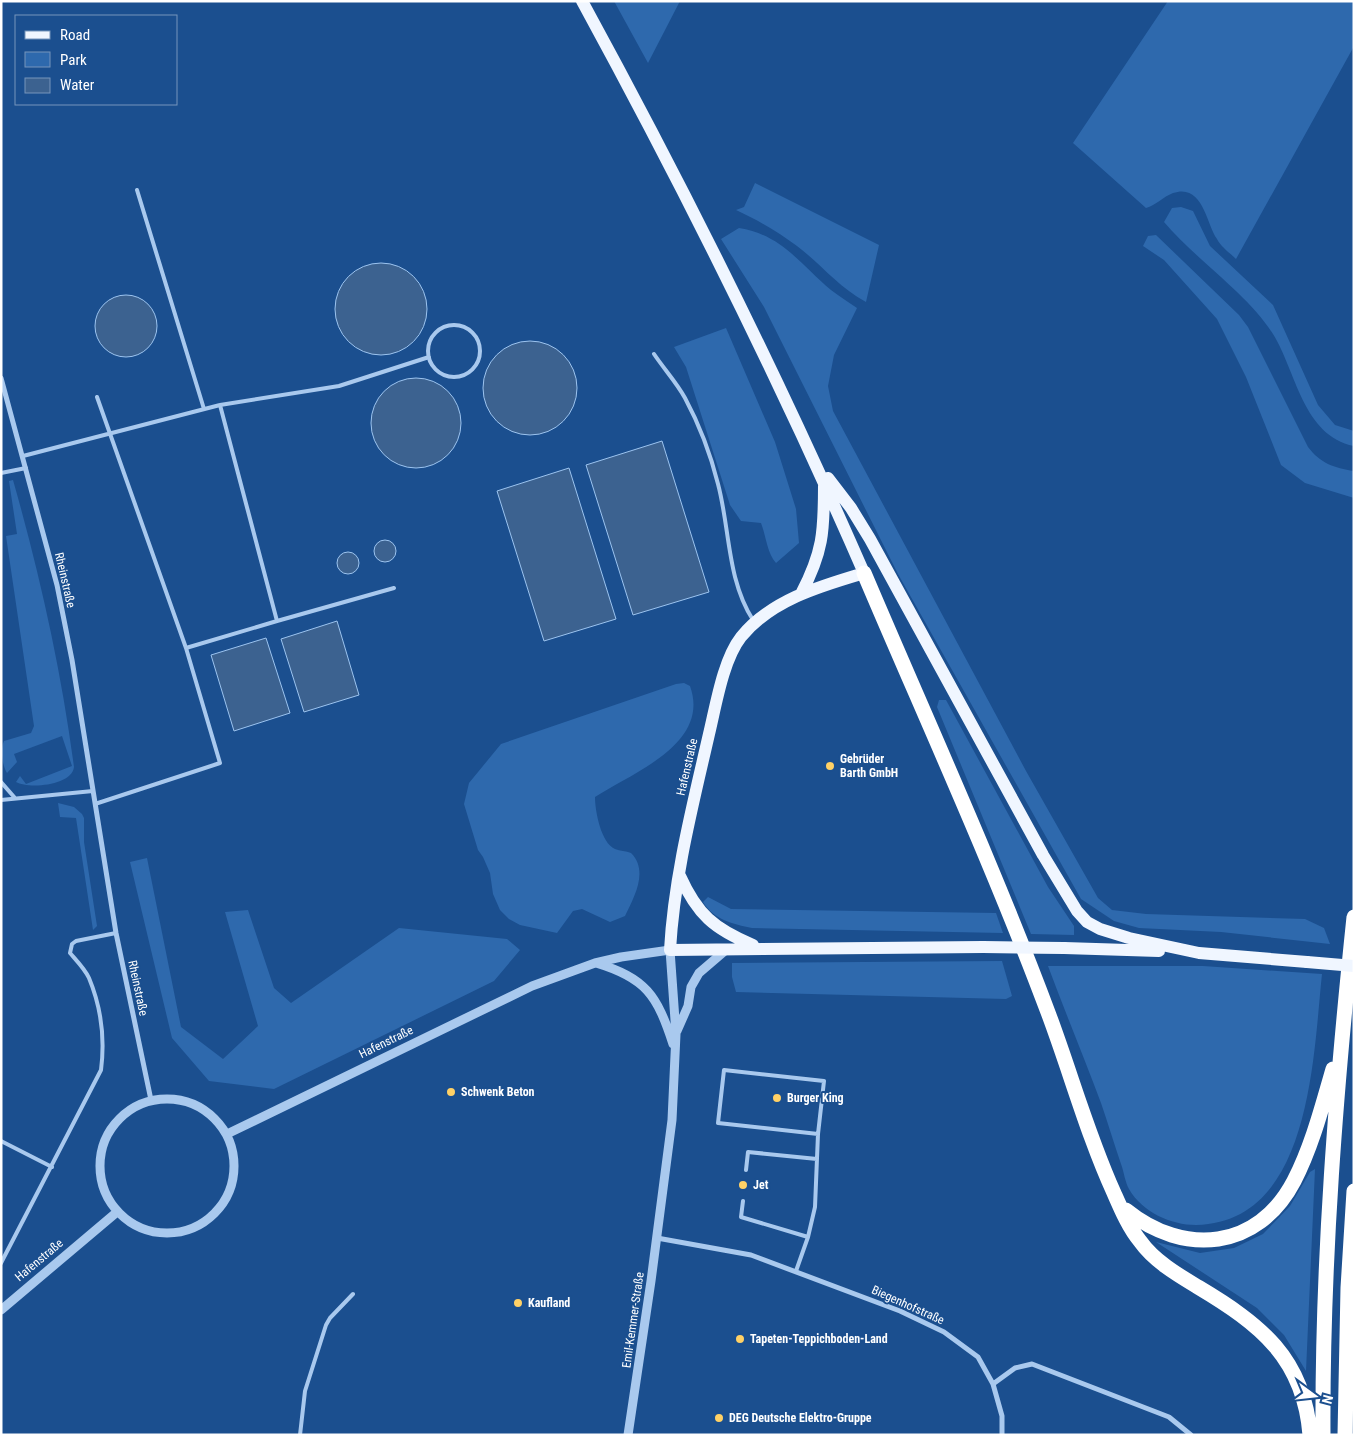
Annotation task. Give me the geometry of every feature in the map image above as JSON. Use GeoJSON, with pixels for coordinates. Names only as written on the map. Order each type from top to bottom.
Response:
{"type":"FeatureCollection","features":[{"type":"Feature","properties":{"kind":"highway"},"geometry":{"type":"LineString","coordinates":[[864,573],[1014,927],[1049,1015],[1104,1172],[1119,1204],[1140,1241],[1158,1260],[1254,1323],[1271,1339],[1292,1368],[1302,1393],[1310,1435]]}},
{"type":"Feature","properties":{"kind":"highway"},"geometry":{"type":"LineString","coordinates":[[1322,1435],[1326,1287],[1341,1043],[1354,917]]}},
{"type":"Feature","properties":{"kind":"highway"},"geometry":{"type":"LineString","coordinates":[[1119,1204],[1142,1223],[1156,1231],[1195,1241],[1220,1239],[1238,1234],[1257,1223],[1277,1204],[1293,1183],[1305,1158],[1341,1043]]}},
{"type":"Feature","properties":{"kind":"highway"},"geometry":{"type":"LineString","coordinates":[[1345,1435],[1348,1288],[1354,1192]]}},
{"type":"Feature","properties":{"kind":"main road"},"geometry":{"type":"LineString","coordinates":[[582,1],[715,255],[816,462],[864,573]]}},
{"type":"Feature","properties":{"kind":"main road"},"geometry":{"type":"LineString","coordinates":[[816,462],[851,508],[870,539],[1043,855],[1077,911],[1087,922],[1100,929],[1150,944],[1199,953]]}},
{"type":"Feature","properties":{"kind":"main road"},"geometry":{"type":"LineString","coordinates":[[801,594],[820,552],[824,530],[824,481]]}},
{"type":"Feature","properties":{"kind":"main road","name":"Hafenstraße"},"geometry":{"type":"LineString","coordinates":[[670,950],[690,814],[720,691],[734,649],[740,638],[754,622],[774,608],[801,594],[864,573]]}},
{"type":"Feature","properties":{"kind":"main road"},"geometry":{"type":"LineString","coordinates":[[680,876],[690,897],[705,918],[719,929],[759,948]]}},
{"type":"Feature","properties":{"kind":"main road"},"geometry":{"type":"LineString","coordinates":[[670,950],[983,947],[1354,958]]}},
{"type":"Feature","properties":{"kind":"main road"},"geometry":{"type":"LineString","coordinates":[[1308,958],[1354,966]]}},
{"type":"Feature","properties":{"kind":"street","name":"Rheinstraße"},"geometry":{"type":"LineString","coordinates":[[1,378],[57,585],[72,660],[116,932],[150,1100]]}},
{"type":"Feature","properties":{"kind":"street"},"geometry":{"type":"LineString","coordinates":[[676,1034],[688,1006],[691,987],[699,973],[729,948]]}},
{"type":"Feature","properties":{"kind":"street","name":"Hafenstraße"},"geometry":{"type":"LineString","coordinates":[[227,1134],[532,986],[595,963],[670,950]]}},
{"type":"Feature","properties":{"kind":"street","name":"Emil-Kemmer-Straße"},"geometry":{"type":"LineString","coordinates":[[628,1435],[672,1120],[676,1034],[670,950]]}},
{"type":"Feature","properties":{"kind":"street"},"geometry":{"type":"LineString","coordinates":[[595,963],[616,969],[635,979],[654,997],[665,1018],[676,1051]]}},
{"type":"Feature","properties":{"kind":"street"},"geometry":{"type":"LineString","coordinates":[[168,1098],[194,1104],[216,1119],[227,1134],[234,1152],[235,1172],[230,1191],[220,1208],[206,1222],[189,1230],[169,1234],[150,1232],[132,1224],[117,1212],[106,1195],[100,1176],[100,1156],[106,1137],[117,1121],[132,1108],[150,1100],[168,1098]]}},
{"type":"Feature","properties":{"kind":"street","name":"Hafenstraße"},"geometry":{"type":"LineString","coordinates":[[1,1310],[117,1212]]}},
{"type":"Feature","properties":{"kind":"street","name":"Biegenhofstraße"},"geometry":{"type":"LineString","coordinates":[[657,1238],[751,1255],[900,1311],[944,1332],[978,1357],[993,1384],[1002,1416],[1002,1435]]}},
{"type":"Feature","properties":{"kind":"street"},"geometry":{"type":"LineString","coordinates":[[993,1384],[1015,1368],[1032,1364],[1169,1417],[1192,1435]]}},
{"type":"Feature","properties":{"kind":"lane"},"geometry":{"type":"LineString","coordinates":[[137,190],[204,409]]}},
{"type":"Feature","properties":{"kind":"lane"},"geometry":{"type":"LineString","coordinates":[[456,324],[471,330],[480,344],[479,360],[475,367],[461,376],[445,375],[432,365],[429,358],[428,349],[434,334],[448,325],[456,324]]}},
{"type":"Feature","properties":{"kind":"lane"},"geometry":{"type":"LineString","coordinates":[[654,354],[685,397],[698,427],[718,484],[731,557],[742,603],[754,622]]}},
{"type":"Feature","properties":{"kind":"lane"},"geometry":{"type":"LineString","coordinates":[[23,456],[220,405],[339,386],[429,358]]}},
{"type":"Feature","properties":{"kind":"lane"},"geometry":{"type":"LineString","coordinates":[[95,804],[220,764],[186,648],[97,397]]}},
{"type":"Feature","properties":{"kind":"lane"},"geometry":{"type":"LineString","coordinates":[[220,405],[277,621]]}},
{"type":"Feature","properties":{"kind":"lane"},"geometry":{"type":"LineString","coordinates":[[1,473],[26,468]]}},
{"type":"Feature","properties":{"kind":"lane"},"geometry":{"type":"LineString","coordinates":[[186,648],[394,588]]}},
{"type":"Feature","properties":{"kind":"lane"},"geometry":{"type":"LineString","coordinates":[[1,782],[15,798]]}},
{"type":"Feature","properties":{"kind":"lane"},"geometry":{"type":"LineString","coordinates":[[1,800],[93,791]]}},
{"type":"Feature","properties":{"kind":"lane"},"geometry":{"type":"LineString","coordinates":[[1,1263],[101,1070],[104,1050],[103,1028],[88,976],[70,953],[72,944],[76,941],[116,932]]}},
{"type":"Feature","properties":{"kind":"lane"},"geometry":{"type":"LineString","coordinates":[[796,1271],[808,1238],[815,1207],[818,1134],[824,1081],[724,1070],[718,1123],[818,1134]]}},
{"type":"Feature","properties":{"kind":"lane"},"geometry":{"type":"LineString","coordinates":[[1,1141],[52,1167]]}},
{"type":"Feature","properties":{"kind":"lane"},"geometry":{"type":"LineString","coordinates":[[746,1170],[748,1152],[817,1159]]}},
{"type":"Feature","properties":{"kind":"lane"},"geometry":{"type":"LineString","coordinates":[[743,1201],[741,1217],[808,1238]]}},
{"type":"Feature","properties":{"kind":"lane"},"geometry":{"type":"LineString","coordinates":[[300,1435],[305,1391],[326,1325],[353,1294]]}},
{"type":"Feature","properties":{"kind":"green space"},"geometry":{"type":"Polygon","coordinates":[[[614,1],[680,1],[648,63],[614,1]]]}},
{"type":"Feature","properties":{"kind":"green space"},"geometry":{"type":"Polygon","coordinates":[[[1168,1],[1354,1],[1353,48],[1236,259],[1219,242],[1202,206],[1191,194],[1183,191],[1173,193],[1146,208],[1073,143],[1168,1]]]}},
{"type":"Feature","properties":{"kind":"green space"},"geometry":{"type":"Polygon","coordinates":[[[755,183],[879,245],[866,302],[846,289],[790,241],[760,222],[736,210],[744,207],[755,183]]]}},
{"type":"Feature","properties":{"kind":"green space"},"geometry":{"type":"Polygon","coordinates":[[[1181,207],[1193,211],[1210,246],[1273,305],[1318,405],[1335,425],[1354,431],[1354,446],[1337,440],[1323,429],[1312,416],[1303,400],[1281,349],[1262,319],[1236,291],[1164,222],[1172,208],[1181,207]]]}},
{"type":"Feature","properties":{"kind":"green space"},"geometry":{"type":"Polygon","coordinates":[[[739,228],[767,237],[779,244],[831,290],[857,308],[834,355],[828,386],[833,411],[1026,771],[1098,898],[1112,910],[1146,914],[1305,919],[1324,928],[1330,944],[1221,932],[1139,928],[1114,921],[1081,899],[898,574],[764,307],[721,239],[739,228]]]}},
{"type":"Feature","properties":{"kind":"green space"},"geometry":{"type":"Polygon","coordinates":[[[1156,235],[1239,315],[1248,327],[1308,447],[1317,457],[1328,464],[1354,471],[1354,498],[1305,483],[1281,465],[1246,377],[1217,319],[1164,260],[1143,246],[1148,236],[1156,235]]]}},
{"type":"Feature","properties":{"kind":"green space"},"geometry":{"type":"Polygon","coordinates":[[[726,328],[775,442],[796,509],[799,543],[776,563],[769,549],[761,523],[741,521],[730,505],[686,367],[674,347],[726,328]]]}},
{"type":"Feature","properties":{"kind":"green space"},"geometry":{"type":"Polygon","coordinates":[[[13,480],[49,622],[63,694],[74,767],[66,778],[49,784],[30,785],[16,782],[20,776],[26,784],[72,766],[62,736],[14,754],[17,762],[7,773],[2,753],[4,741],[31,733],[34,726],[6,536],[17,534],[9,481],[13,480]]]}},
{"type":"Feature","properties":{"kind":"green space"},"geometry":{"type":"Polygon","coordinates":[[[684,683],[690,686],[693,706],[689,724],[679,740],[647,767],[595,797],[598,818],[606,840],[615,849],[631,853],[639,868],[636,892],[625,916],[610,922],[582,909],[573,911],[557,933],[520,925],[509,919],[500,910],[493,894],[490,873],[478,850],[464,804],[469,783],[501,744],[676,684],[684,683]]]}},
{"type":"Feature","properties":{"kind":"green space"},"geometry":{"type":"Polygon","coordinates":[[[939,700],[946,700],[1048,887],[1074,926],[1074,935],[1031,934],[937,707],[939,700]]]}},
{"type":"Feature","properties":{"kind":"green space"},"geometry":{"type":"Polygon","coordinates":[[[58,803],[74,807],[84,818],[84,842],[97,926],[93,930],[76,818],[60,817],[58,803]]]}},
{"type":"Feature","properties":{"kind":"green space"},"geometry":{"type":"Polygon","coordinates":[[[147,858],[181,1027],[223,1059],[258,1026],[225,912],[248,910],[274,988],[291,1003],[399,928],[507,939],[520,950],[494,981],[274,1089],[209,1081],[172,1038],[130,862],[147,858]]]}},
{"type":"Feature","properties":{"kind":"green space"},"geometry":{"type":"Polygon","coordinates":[[[708,897],[731,909],[996,913],[1003,933],[752,928],[731,923],[718,917],[703,902],[708,897]]]}},
{"type":"Feature","properties":{"kind":"green space"},"geometry":{"type":"Polygon","coordinates":[[[1002,961],[1012,996],[1006,999],[736,992],[732,977],[732,963],[1002,961]]]}},
{"type":"Feature","properties":{"kind":"green space"},"geometry":{"type":"Polygon","coordinates":[[[1048,966],[1203,966],[1322,974],[1315,1048],[1299,1130],[1284,1167],[1263,1197],[1234,1217],[1196,1225],[1167,1220],[1141,1204],[1126,1183],[1101,1103],[1048,966]]]}},
{"type":"Feature","properties":{"kind":"green space"},"geometry":{"type":"Polygon","coordinates":[[[1315,1169],[1306,1371],[1284,1335],[1257,1308],[1156,1242],[1200,1253],[1234,1248],[1263,1234],[1290,1206],[1310,1172],[1315,1169]]]}},
{"type":"Feature","properties":{"kind":"water"},"geometry":{"type":"Polygon","coordinates":[[[381,263],[390,264],[407,271],[419,283],[426,300],[426,318],[419,335],[407,347],[390,354],[381,355],[372,354],[355,347],[343,335],[336,318],[335,309],[336,300],[343,283],[355,271],[372,264],[381,263]]]}},
{"type":"Feature","properties":{"kind":"water"},"geometry":{"type":"Polygon","coordinates":[[[120,295],[132,295],[148,304],[155,314],[157,326],[155,338],[148,348],[132,357],[120,357],[109,352],[100,343],[95,332],[95,320],[100,309],[109,300],[120,295]]]}},
{"type":"Feature","properties":{"kind":"water"},"geometry":{"type":"Polygon","coordinates":[[[530,341],[548,345],[563,355],[573,370],[577,388],[573,406],[563,421],[548,431],[530,435],[512,431],[497,421],[487,406],[483,388],[487,370],[497,355],[512,345],[530,341]]]}},
{"type":"Feature","properties":{"kind":"water"},"geometry":{"type":"Polygon","coordinates":[[[407,378],[425,378],[441,385],[454,398],[461,414],[461,432],[454,448],[441,461],[425,468],[407,468],[391,461],[378,448],[371,432],[371,414],[378,398],[391,385],[407,378]]]}},
{"type":"Feature","properties":{"kind":"water"},"geometry":{"type":"Polygon","coordinates":[[[662,441],[709,592],[633,615],[586,465],[662,441]]]}},
{"type":"Feature","properties":{"kind":"water"},"geometry":{"type":"Polygon","coordinates":[[[569,468],[616,619],[544,641],[497,491],[569,468]]]}},
{"type":"Feature","properties":{"kind":"water"},"geometry":{"type":"Polygon","coordinates":[[[381,540],[389,540],[396,547],[396,555],[389,562],[381,562],[374,555],[374,547],[381,540]]]}},
{"type":"Feature","properties":{"kind":"water"},"geometry":{"type":"Polygon","coordinates":[[[348,552],[356,555],[359,563],[356,571],[348,574],[340,571],[337,563],[340,555],[348,552]]]}},
{"type":"Feature","properties":{"kind":"water"},"geometry":{"type":"Polygon","coordinates":[[[337,621],[359,695],[304,712],[281,639],[337,621]]]}},
{"type":"Feature","properties":{"kind":"water"},"geometry":{"type":"Polygon","coordinates":[[[266,638],[290,713],[234,731],[211,655],[266,638]]]}},
{"type":"Feature","properties":{"kind":"place","name":"Gebrüder Barth GmbH"},"geometry":{"type":"Point","coordinates":[830,766]}},
{"type":"Feature","properties":{"kind":"place","name":"Schwenk Beton"},"geometry":{"type":"Point","coordinates":[451,1092]}},
{"type":"Feature","properties":{"kind":"place","name":"Burger King"},"geometry":{"type":"Point","coordinates":[777,1098]}},
{"type":"Feature","properties":{"kind":"place","name":"Jet"},"geometry":{"type":"Point","coordinates":[743,1185]}},
{"type":"Feature","properties":{"kind":"place","name":"Kaufland"},"geometry":{"type":"Point","coordinates":[518,1303]}},
{"type":"Feature","properties":{"kind":"place","name":"Tapeten-Teppichboden-Land"},"geometry":{"type":"Point","coordinates":[740,1339]}},
{"type":"Feature","properties":{"kind":"place","name":"DEG Deutsche Elektro-Gruppe"},"geometry":{"type":"Point","coordinates":[719,1418]}}]}
